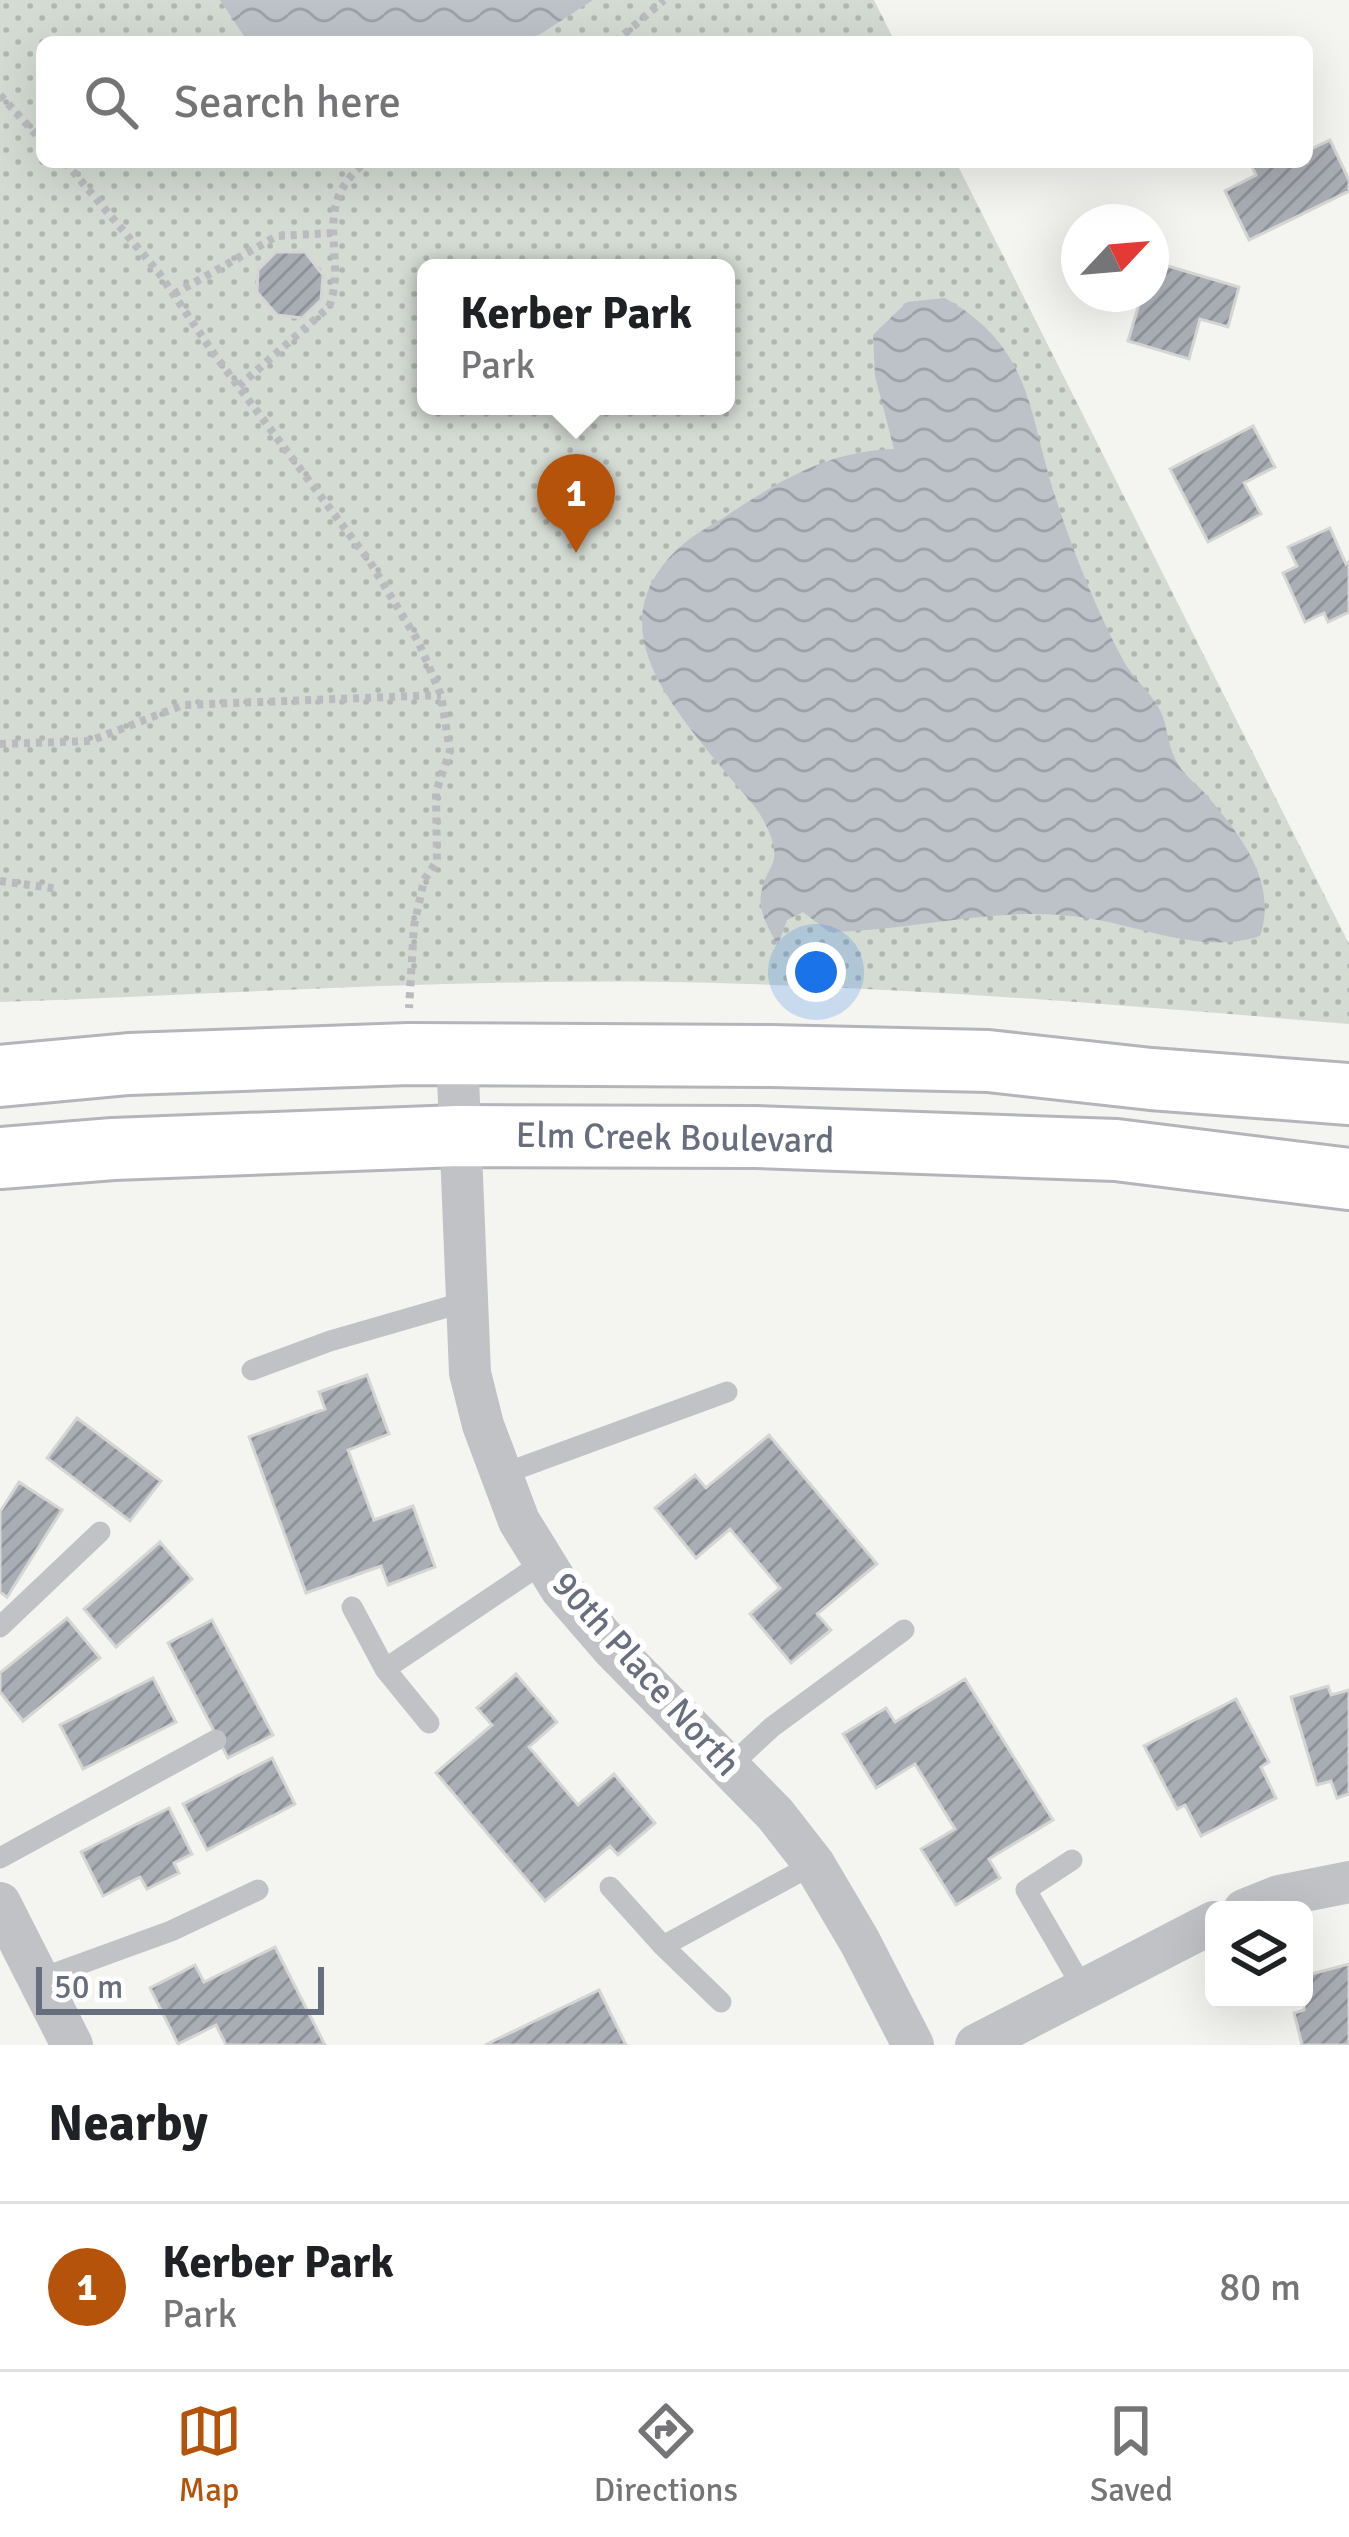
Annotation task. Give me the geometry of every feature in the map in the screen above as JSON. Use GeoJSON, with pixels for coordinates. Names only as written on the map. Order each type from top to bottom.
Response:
{"type":"FeatureCollection","features":[{"type":"Feature","properties":{"kind":"main road"},"geometry":{"type":"LineString","coordinates":[[0,1076],[432,1038],[988,1061],[1349,1094]]}},
{"type":"Feature","properties":{"kind":"main road","name":"Elm Creek Boulevard"},"geometry":{"type":"LineString","coordinates":[[0,1158],[458,1136],[755,1137],[1117,1150],[1349,1179]]}},
{"type":"Feature","properties":{"kind":"street","name":"90th Place North"},"geometry":{"type":"LineString","coordinates":[[432,1038],[458,1136],[470,1373],[519,1521],[561,1589],[775,1814],[814,1864],[913,2045]]}},
{"type":"Feature","properties":{"kind":"street"},"geometry":{"type":"LineString","coordinates":[[1266,1901],[1349,1882]]}},
{"type":"Feature","properties":{"kind":"street"},"geometry":{"type":"LineString","coordinates":[[0,1903],[72,2045]]}},
{"type":"Feature","properties":{"kind":"street"},"geometry":{"type":"LineString","coordinates":[[976,2045],[1205,1927]]}},
{"type":"Feature","properties":{"kind":"lane"},"geometry":{"type":"LineString","coordinates":[[252,1370],[331,1341],[465,1302]]}},
{"type":"Feature","properties":{"kind":"lane"},"geometry":{"type":"LineString","coordinates":[[500,1475],[727,1392]]}},
{"type":"Feature","properties":{"kind":"lane"},"geometry":{"type":"LineString","coordinates":[[0,1628],[100,1532]]}},
{"type":"Feature","properties":{"kind":"lane"},"geometry":{"type":"LineString","coordinates":[[385,1669],[544,1562]]}},
{"type":"Feature","properties":{"kind":"lane"},"geometry":{"type":"LineString","coordinates":[[352,1607],[385,1669],[430,1723]]}},
{"type":"Feature","properties":{"kind":"lane"},"geometry":{"type":"LineString","coordinates":[[730,1766],[772,1727],[904,1630]]}},
{"type":"Feature","properties":{"kind":"lane"},"geometry":{"type":"LineString","coordinates":[[0,1858],[216,1739]]}},
{"type":"Feature","properties":{"kind":"lane"},"geometry":{"type":"LineString","coordinates":[[1072,1860],[1026,1890],[1084,1990]]}},
{"type":"Feature","properties":{"kind":"lane"},"geometry":{"type":"LineString","coordinates":[[663,1946],[814,1864]]}},
{"type":"Feature","properties":{"kind":"lane"},"geometry":{"type":"LineString","coordinates":[[610,1887],[721,2002]]}},
{"type":"Feature","properties":{"kind":"lane"},"geometry":{"type":"LineString","coordinates":[[39,1979],[171,1931],[258,1889]]}},
{"type":"Feature","properties":{"kind":"path"},"geometry":{"type":"LineString","coordinates":[[622,36],[664,0]]}},
{"type":"Feature","properties":{"kind":"path"},"geometry":{"type":"LineString","coordinates":[[0,95],[36,134]]}},
{"type":"Feature","properties":{"kind":"path"},"geometry":{"type":"LineString","coordinates":[[70,168],[174,294],[370,562],[418,641],[442,695],[450,751],[436,792],[437,861],[424,880],[414,926],[432,1038]]}},
{"type":"Feature","properties":{"kind":"path"},"geometry":{"type":"LineString","coordinates":[[239,386],[329,307],[335,292],[331,233],[344,188],[361,168]]}},
{"type":"Feature","properties":{"kind":"path"},"geometry":{"type":"LineString","coordinates":[[174,294],[277,236],[331,233]]}},
{"type":"Feature","properties":{"kind":"path"},"geometry":{"type":"LineString","coordinates":[[0,744],[90,741],[183,705],[442,695]]}},
{"type":"Feature","properties":{"kind":"path"},"geometry":{"type":"LineString","coordinates":[[0,880],[59,889]]}},
{"type":"Feature","properties":{"kind":"shaded area"},"geometry":{"type":"Polygon","coordinates":[[[0,0],[874,0],[892,36],[36,36],[36,168],[959,168],[1349,944],[1349,1024],[1095,1003],[756,984],[419,985],[0,1002],[0,0]]]}},
{"type":"Feature","properties":{"kind":"water"},"geometry":{"type":"Polygon","coordinates":[[[220,0],[593,0],[534,36],[244,36],[220,0]]]}},
{"type":"Feature","properties":{"kind":"water"},"geometry":{"type":"Polygon","coordinates":[[[945,298],[974,318],[1012,361],[1032,410],[1070,540],[1113,641],[1161,712],[1181,769],[1221,813],[1254,862],[1264,898],[1260,936],[1196,941],[1087,918],[1022,914],[829,932],[803,912],[787,920],[778,945],[768,927],[760,900],[773,862],[771,838],[757,810],[662,688],[643,632],[644,603],[656,575],[681,546],[766,491],[848,455],[894,449],[875,376],[873,335],[907,302],[945,298]]]}},
{"type":"Feature","properties":{"kind":"building"},"geometry":{"type":"Polygon","coordinates":[[[1330,140],[1349,180],[1349,191],[1249,240],[1225,191],[1256,175],[1253,168],[1313,168],[1313,148],[1330,140]]]}},
{"type":"Feature","properties":{"kind":"building"},"geometry":{"type":"Polygon","coordinates":[[[276,252],[305,252],[323,275],[321,300],[302,318],[277,315],[257,292],[258,270],[276,252]]]}},
{"type":"Feature","properties":{"kind":"building"},"geometry":{"type":"Polygon","coordinates":[[[1169,266],[1239,287],[1228,327],[1200,319],[1189,359],[1128,341],[1137,312],[1169,312],[1169,266]]]}},
{"type":"Feature","properties":{"kind":"building"},"geometry":{"type":"Polygon","coordinates":[[[1253,426],[1275,467],[1244,483],[1261,514],[1208,542],[1170,469],[1253,426]]]}},
{"type":"Feature","properties":{"kind":"building"},"geometry":{"type":"Polygon","coordinates":[[[1330,528],[1346,564],[1349,562],[1349,612],[1328,622],[1324,613],[1305,622],[1283,573],[1297,566],[1288,547],[1330,528]]]}},
{"type":"Feature","properties":{"kind":"building"},"geometry":{"type":"Polygon","coordinates":[[[367,1375],[389,1434],[348,1450],[374,1520],[413,1506],[435,1567],[388,1585],[381,1566],[306,1593],[249,1437],[325,1409],[319,1392],[367,1375]]]}},
{"type":"Feature","properties":{"kind":"building"},"geometry":{"type":"Polygon","coordinates":[[[77,1418],[161,1481],[130,1521],[47,1458],[77,1418]]]}},
{"type":"Feature","properties":{"kind":"building"},"geometry":{"type":"Polygon","coordinates":[[[769,1435],[877,1564],[817,1614],[831,1630],[791,1663],[750,1614],[780,1588],[730,1529],[696,1558],[655,1508],[695,1475],[706,1488],[769,1435]]]}},
{"type":"Feature","properties":{"kind":"building"},"geometry":{"type":"Polygon","coordinates":[[[19,1482],[62,1510],[7,1597],[0,1592],[0,1512],[19,1482]]]}},
{"type":"Feature","properties":{"kind":"building"},"geometry":{"type":"Polygon","coordinates":[[[160,1542],[192,1579],[116,1647],[84,1609],[160,1542]]]}},
{"type":"Feature","properties":{"kind":"building"},"geometry":{"type":"Polygon","coordinates":[[[67,1618],[100,1658],[23,1721],[0,1692],[0,1673],[67,1618]]]}},
{"type":"Feature","properties":{"kind":"building"},"geometry":{"type":"Polygon","coordinates":[[[212,1620],[273,1735],[228,1758],[168,1643],[212,1620]]]}},
{"type":"Feature","properties":{"kind":"building"},"geometry":{"type":"Polygon","coordinates":[[[516,1674],[557,1722],[529,1747],[578,1805],[614,1774],[655,1823],[618,1855],[610,1846],[545,1901],[436,1773],[492,1725],[477,1708],[516,1674]]]}},
{"type":"Feature","properties":{"kind":"building"},"geometry":{"type":"Polygon","coordinates":[[[153,1678],[176,1722],[83,1769],[60,1725],[153,1678]]]}},
{"type":"Feature","properties":{"kind":"building"},"geometry":{"type":"Polygon","coordinates":[[[965,1679],[1053,1820],[989,1859],[1000,1878],[956,1905],[921,1849],[955,1829],[915,1764],[876,1788],[843,1734],[886,1708],[895,1722],[965,1679]]]}},
{"type":"Feature","properties":{"kind":"building"},"geometry":{"type":"Polygon","coordinates":[[[1328,1686],[1331,1695],[1349,1690],[1349,1794],[1337,1798],[1331,1781],[1317,1785],[1291,1697],[1328,1686]]]}},
{"type":"Feature","properties":{"kind":"building"},"geometry":{"type":"Polygon","coordinates":[[[1236,1699],[1269,1762],[1261,1767],[1276,1798],[1201,1836],[1185,1805],[1177,1809],[1144,1746],[1236,1699]]]}},
{"type":"Feature","properties":{"kind":"building"},"geometry":{"type":"Polygon","coordinates":[[[272,1758],[295,1804],[207,1850],[183,1804],[272,1758]]]}},
{"type":"Feature","properties":{"kind":"building"},"geometry":{"type":"Polygon","coordinates":[[[169,1808],[192,1854],[174,1863],[179,1873],[147,1889],[140,1877],[103,1896],[81,1852],[169,1808]]]}},
{"type":"Feature","properties":{"kind":"building"},"geometry":{"type":"Polygon","coordinates":[[[275,1947],[325,2045],[226,2045],[216,2025],[178,2044],[150,1988],[195,1965],[204,1982],[275,1947]]]}},
{"type":"Feature","properties":{"kind":"building"},"geometry":{"type":"Polygon","coordinates":[[[1349,1964],[1349,2045],[1302,2045],[1294,2013],[1313,2009],[1313,1974],[1349,1964]]]}},
{"type":"Feature","properties":{"kind":"building"},"geometry":{"type":"Polygon","coordinates":[[[599,1990],[626,2045],[485,2045],[599,1990]]]}},
{"type":"Feature","properties":{"kind":"place","name":"Kerber Park"},"geometry":{"type":"Point","coordinates":[576,553]}}]}
